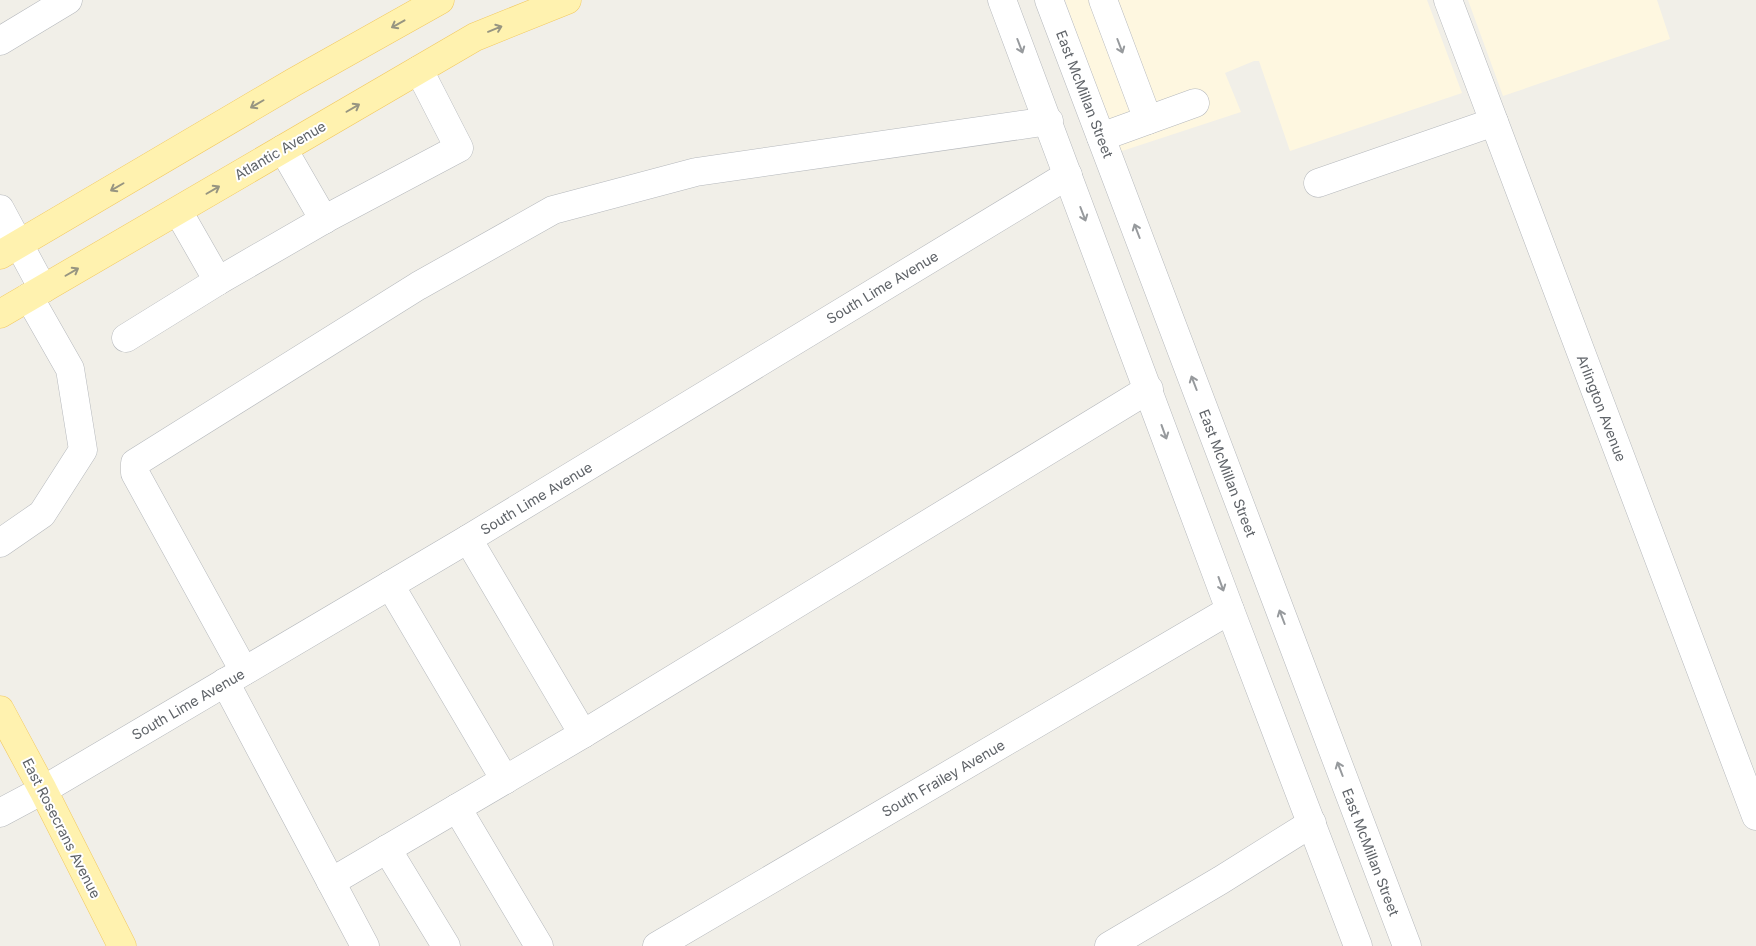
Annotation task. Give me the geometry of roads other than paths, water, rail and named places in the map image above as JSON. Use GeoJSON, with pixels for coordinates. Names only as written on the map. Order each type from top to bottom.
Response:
{"type":"FeatureCollection","features":[{"type":"Feature","properties":{"kind":"main road"},"geometry":{"type":"LineString","coordinates":[[10,250],[294,82],[440,0]]}},
{"type":"Feature","properties":{"kind":"main road","name":"Atlantic Avenue"},"geometry":{"type":"LineString","coordinates":[[0,314],[475,37],[562,1]]}},
{"type":"Feature","properties":{"kind":"main road","name":"East Rosecrans Avenue"},"geometry":{"type":"LineString","coordinates":[[0,710],[122,946]]}},
{"type":"Feature","properties":{"kind":"street"},"geometry":{"type":"LineString","coordinates":[[0,41],[68,0]]}},
{"type":"Feature","properties":{"kind":"street"},"geometry":{"type":"LineString","coordinates":[[1002,0],[1358,946]]}},
{"type":"Feature","properties":{"kind":"street","name":"East McMillan Street"},"geometry":{"type":"LineString","coordinates":[[1049,0],[1406,946]]}},
{"type":"Feature","properties":{"kind":"street"},"geometry":{"type":"LineString","coordinates":[[1103,0],[1148,120]]}},
{"type":"Feature","properties":{"kind":"street","name":"Arlington Avenue"},"geometry":{"type":"LineString","coordinates":[[1448,0],[1756,816]]}},
{"type":"Feature","properties":{"kind":"street"},"geometry":{"type":"LineString","coordinates":[[126,338],[218,281],[324,220],[459,148],[419,70]]}},
{"type":"Feature","properties":{"kind":"street"},"geometry":{"type":"LineString","coordinates":[[1101,136],[1195,104]]}},
{"type":"Feature","properties":{"kind":"street"},"geometry":{"type":"LineString","coordinates":[[365,946],[331,882],[235,677],[135,473],[135,463],[418,286],[553,210],[696,172],[1049,121]]}},
{"type":"Feature","properties":{"kind":"street"},"geometry":{"type":"LineString","coordinates":[[1318,183],[1494,122]]}},
{"type":"Feature","properties":{"kind":"street"},"geometry":{"type":"LineString","coordinates":[[283,149],[324,220]]}},
{"type":"Feature","properties":{"kind":"street","name":"South Lime Avenue"},"geometry":{"type":"LineString","coordinates":[[0,813],[43,790],[468,539],[1068,174]]}},
{"type":"Feature","properties":{"kind":"street"},"geometry":{"type":"LineString","coordinates":[[0,209],[10,250],[36,293],[70,369],[83,450],[42,514],[0,543]]}},
{"type":"Feature","properties":{"kind":"street"},"geometry":{"type":"LineString","coordinates":[[178,210],[218,281]]}},
{"type":"Feature","properties":{"kind":"street"},"geometry":{"type":"LineString","coordinates":[[331,882],[582,734],[1148,389]]}},
{"type":"Feature","properties":{"kind":"street"},"geometry":{"type":"LineString","coordinates":[[468,539],[582,734]]}},
{"type":"Feature","properties":{"kind":"street"},"geometry":{"type":"LineString","coordinates":[[390,585],[505,780]]}},
{"type":"Feature","properties":{"kind":"street","name":"South Frailey Avenue"},"geometry":{"type":"LineString","coordinates":[[657,946],[1230,610]]}},
{"type":"Feature","properties":{"kind":"street"},"geometry":{"type":"LineString","coordinates":[[457,808],[539,946]]}},
{"type":"Feature","properties":{"kind":"street"},"geometry":{"type":"LineString","coordinates":[[1109,946],[1312,823]]}},
{"type":"Feature","properties":{"kind":"street"},"geometry":{"type":"LineString","coordinates":[[387,849],[446,946]]}}]}
